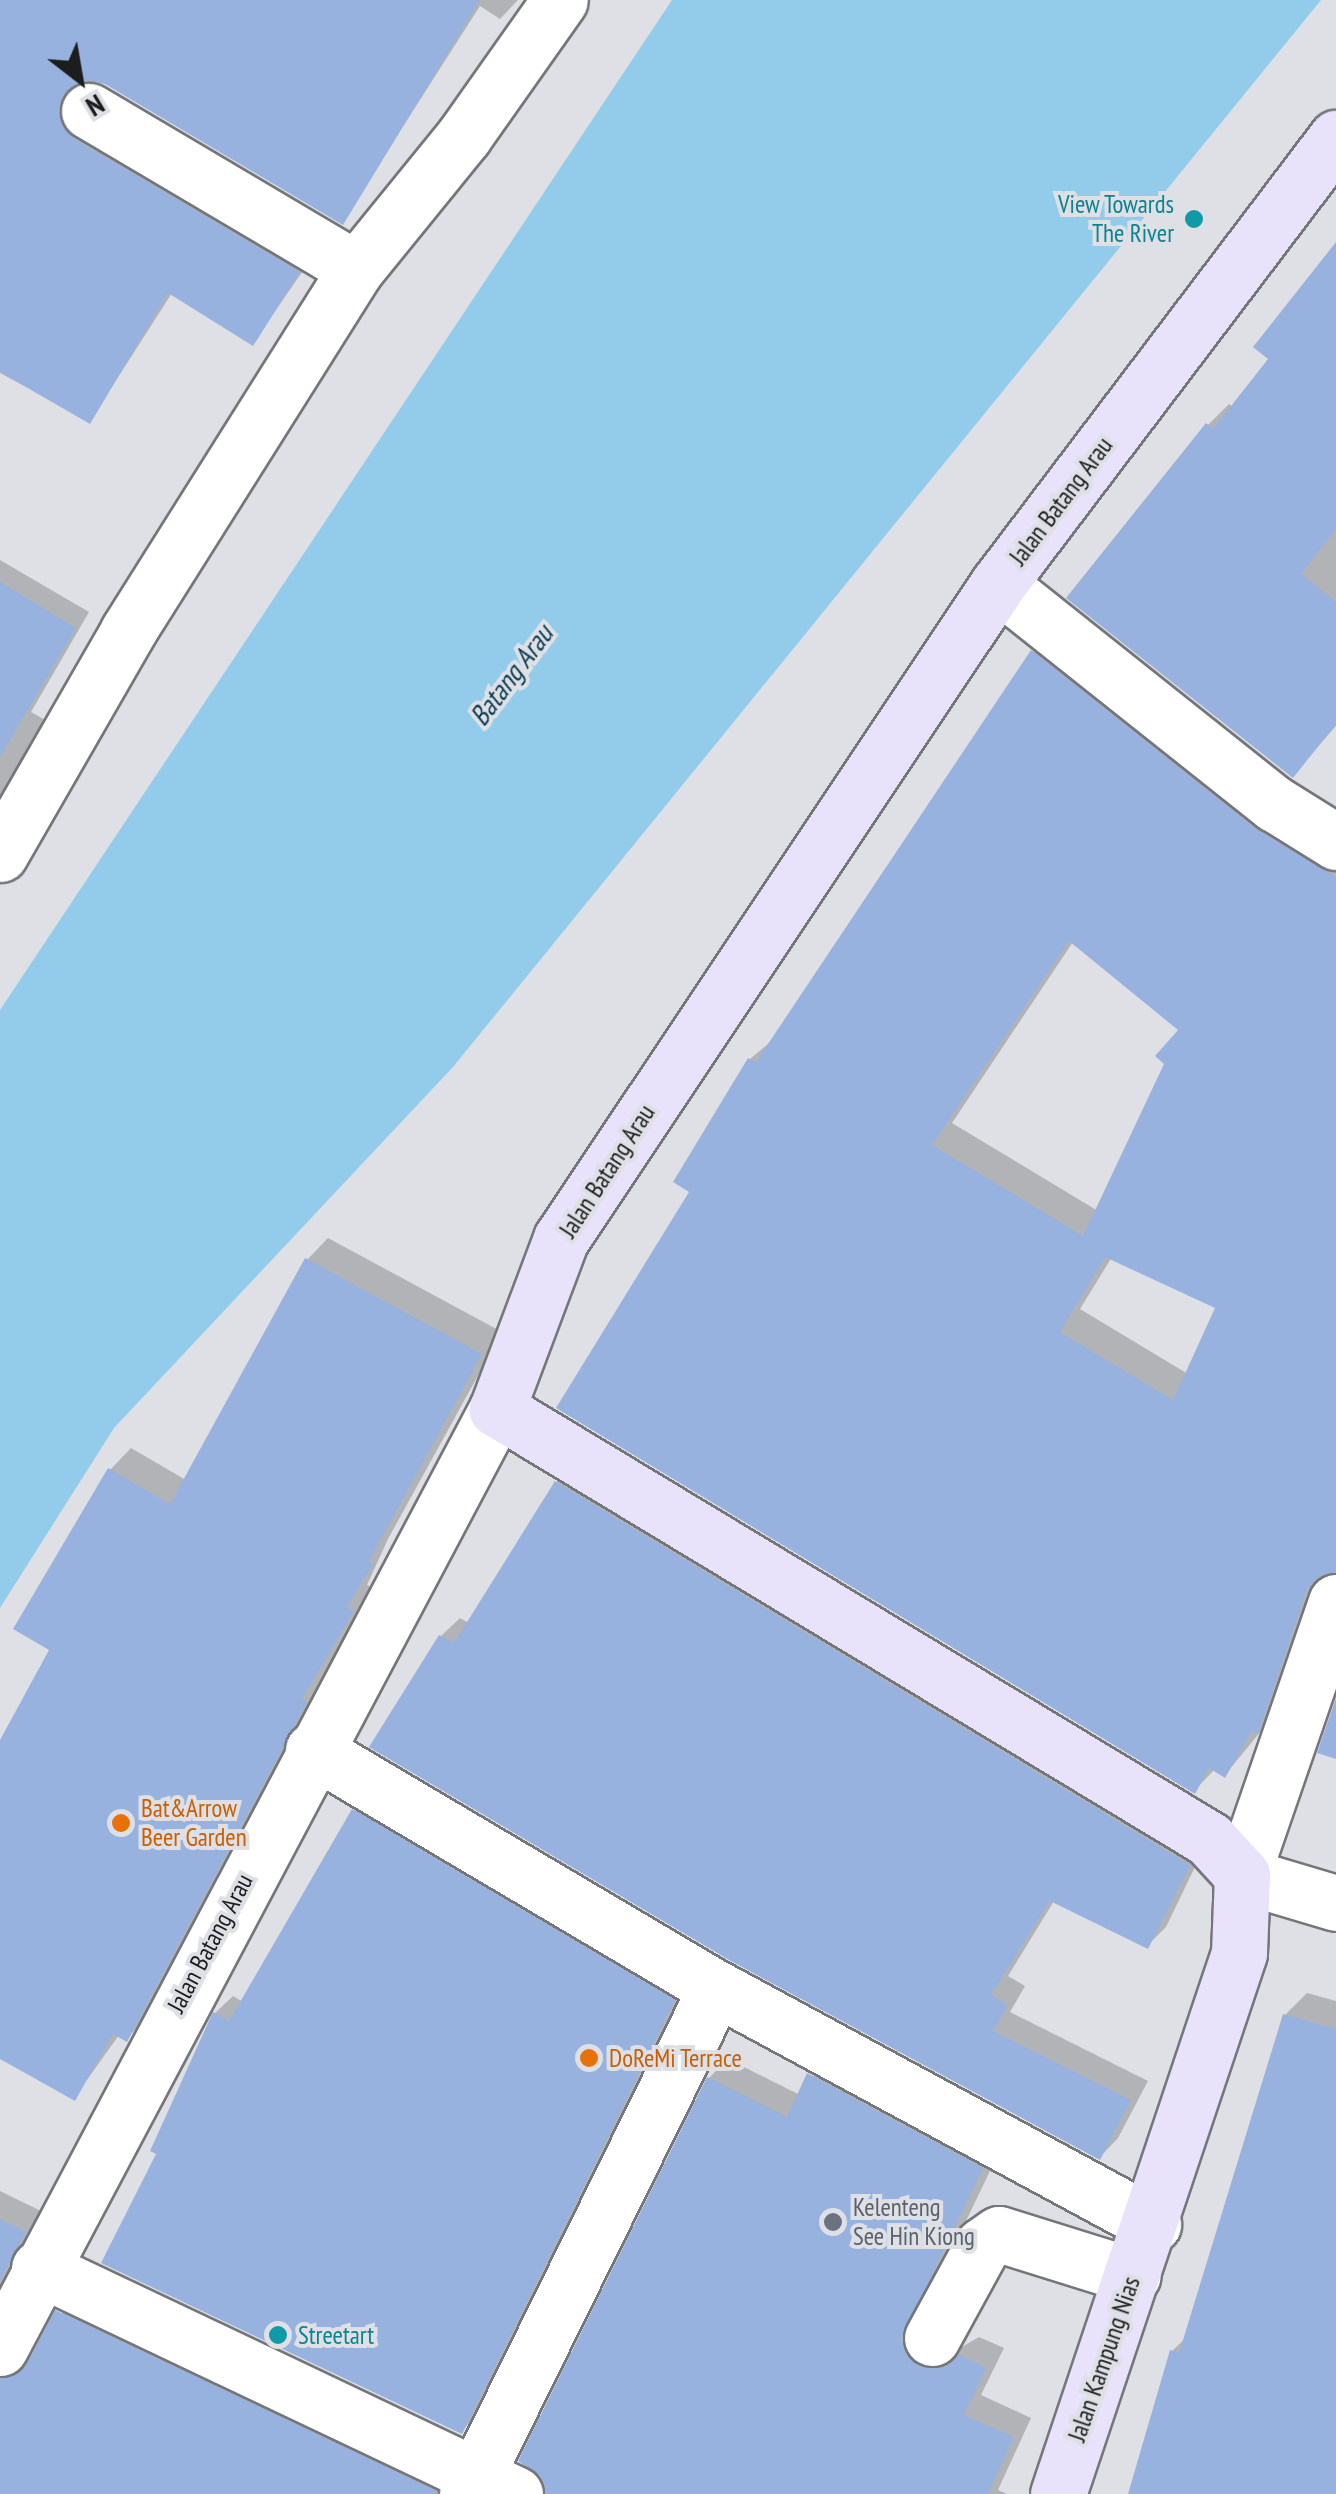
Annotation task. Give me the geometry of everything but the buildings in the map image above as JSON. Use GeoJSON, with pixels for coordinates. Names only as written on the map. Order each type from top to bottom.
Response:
{"type":"FeatureCollection","features":[{"type":"Feature","properties":{"kind":"main road","name":"Jalan Batang Arau"},"geometry":{"type":"LineString","coordinates":[[497,1409],[561,1238],[998,584],[1336,138]]}},
{"type":"Feature","properties":{"kind":"main road"},"geometry":{"type":"LineString","coordinates":[[497,1409],[1210,1839],[1242,1875]]}},
{"type":"Feature","properties":{"kind":"main road","name":"Jalan Kampung Nias"},"geometry":{"type":"LineString","coordinates":[[1058,2494],[1153,2224],[1239,1952],[1242,1875]]}},
{"type":"Feature","properties":{"kind":"street"},"geometry":{"type":"LineString","coordinates":[[0,854],[128,631],[356,269],[464,136],[560,0]]}},
{"type":"Feature","properties":{"kind":"street"},"geometry":{"type":"LineString","coordinates":[[89,110],[356,269]]}},
{"type":"Feature","properties":{"kind":"street"},"geometry":{"type":"LineString","coordinates":[[998,584],[1275,804],[1336,842]]}},
{"type":"Feature","properties":{"kind":"street","name":"Jalan Batang Arau"},"geometry":{"type":"LineString","coordinates":[[0,2348],[313,1750],[497,1409]]}},
{"type":"Feature","properties":{"kind":"street"},"geometry":{"type":"LineString","coordinates":[[1336,1602],[1242,1875],[1336,1903]]}},
{"type":"Feature","properties":{"kind":"street"},"geometry":{"type":"LineString","coordinates":[[313,1750],[716,1988],[1153,2224]]}},
{"type":"Feature","properties":{"kind":"street"},"geometry":{"type":"LineString","coordinates":[[39,2268],[486,2488],[716,1988]]}},
{"type":"Feature","properties":{"kind":"street"},"geometry":{"type":"LineString","coordinates":[[932,2338],[983,2245],[999,2234],[1132,2276]]}},
{"type":"Feature","properties":{"kind":"water","name":"Batang Arau"},"geometry":{"type":"Polygon","coordinates":[[[672,0],[1321,0],[453,1067],[114,1428],[0,1608],[0,1010],[672,0]]]}},
{"type":"Feature","properties":{"kind":"place","name":"View Towards The River"},"geometry":{"type":"Point","coordinates":[1194,219]}},
{"type":"Feature","properties":{"kind":"place","name":"Bat&Arrow Beer Garden"},"geometry":{"type":"Point","coordinates":[121,1823]}},
{"type":"Feature","properties":{"kind":"place","name":"DoReMi Terrace"},"geometry":{"type":"Point","coordinates":[589,2058]}},
{"type":"Feature","properties":{"kind":"place","name":"Kelenteng See Hin Kiong"},"geometry":{"type":"Point","coordinates":[833,2222]}},
{"type":"Feature","properties":{"kind":"place","name":"Streetart"},"geometry":{"type":"Point","coordinates":[278,2335]}}]}
